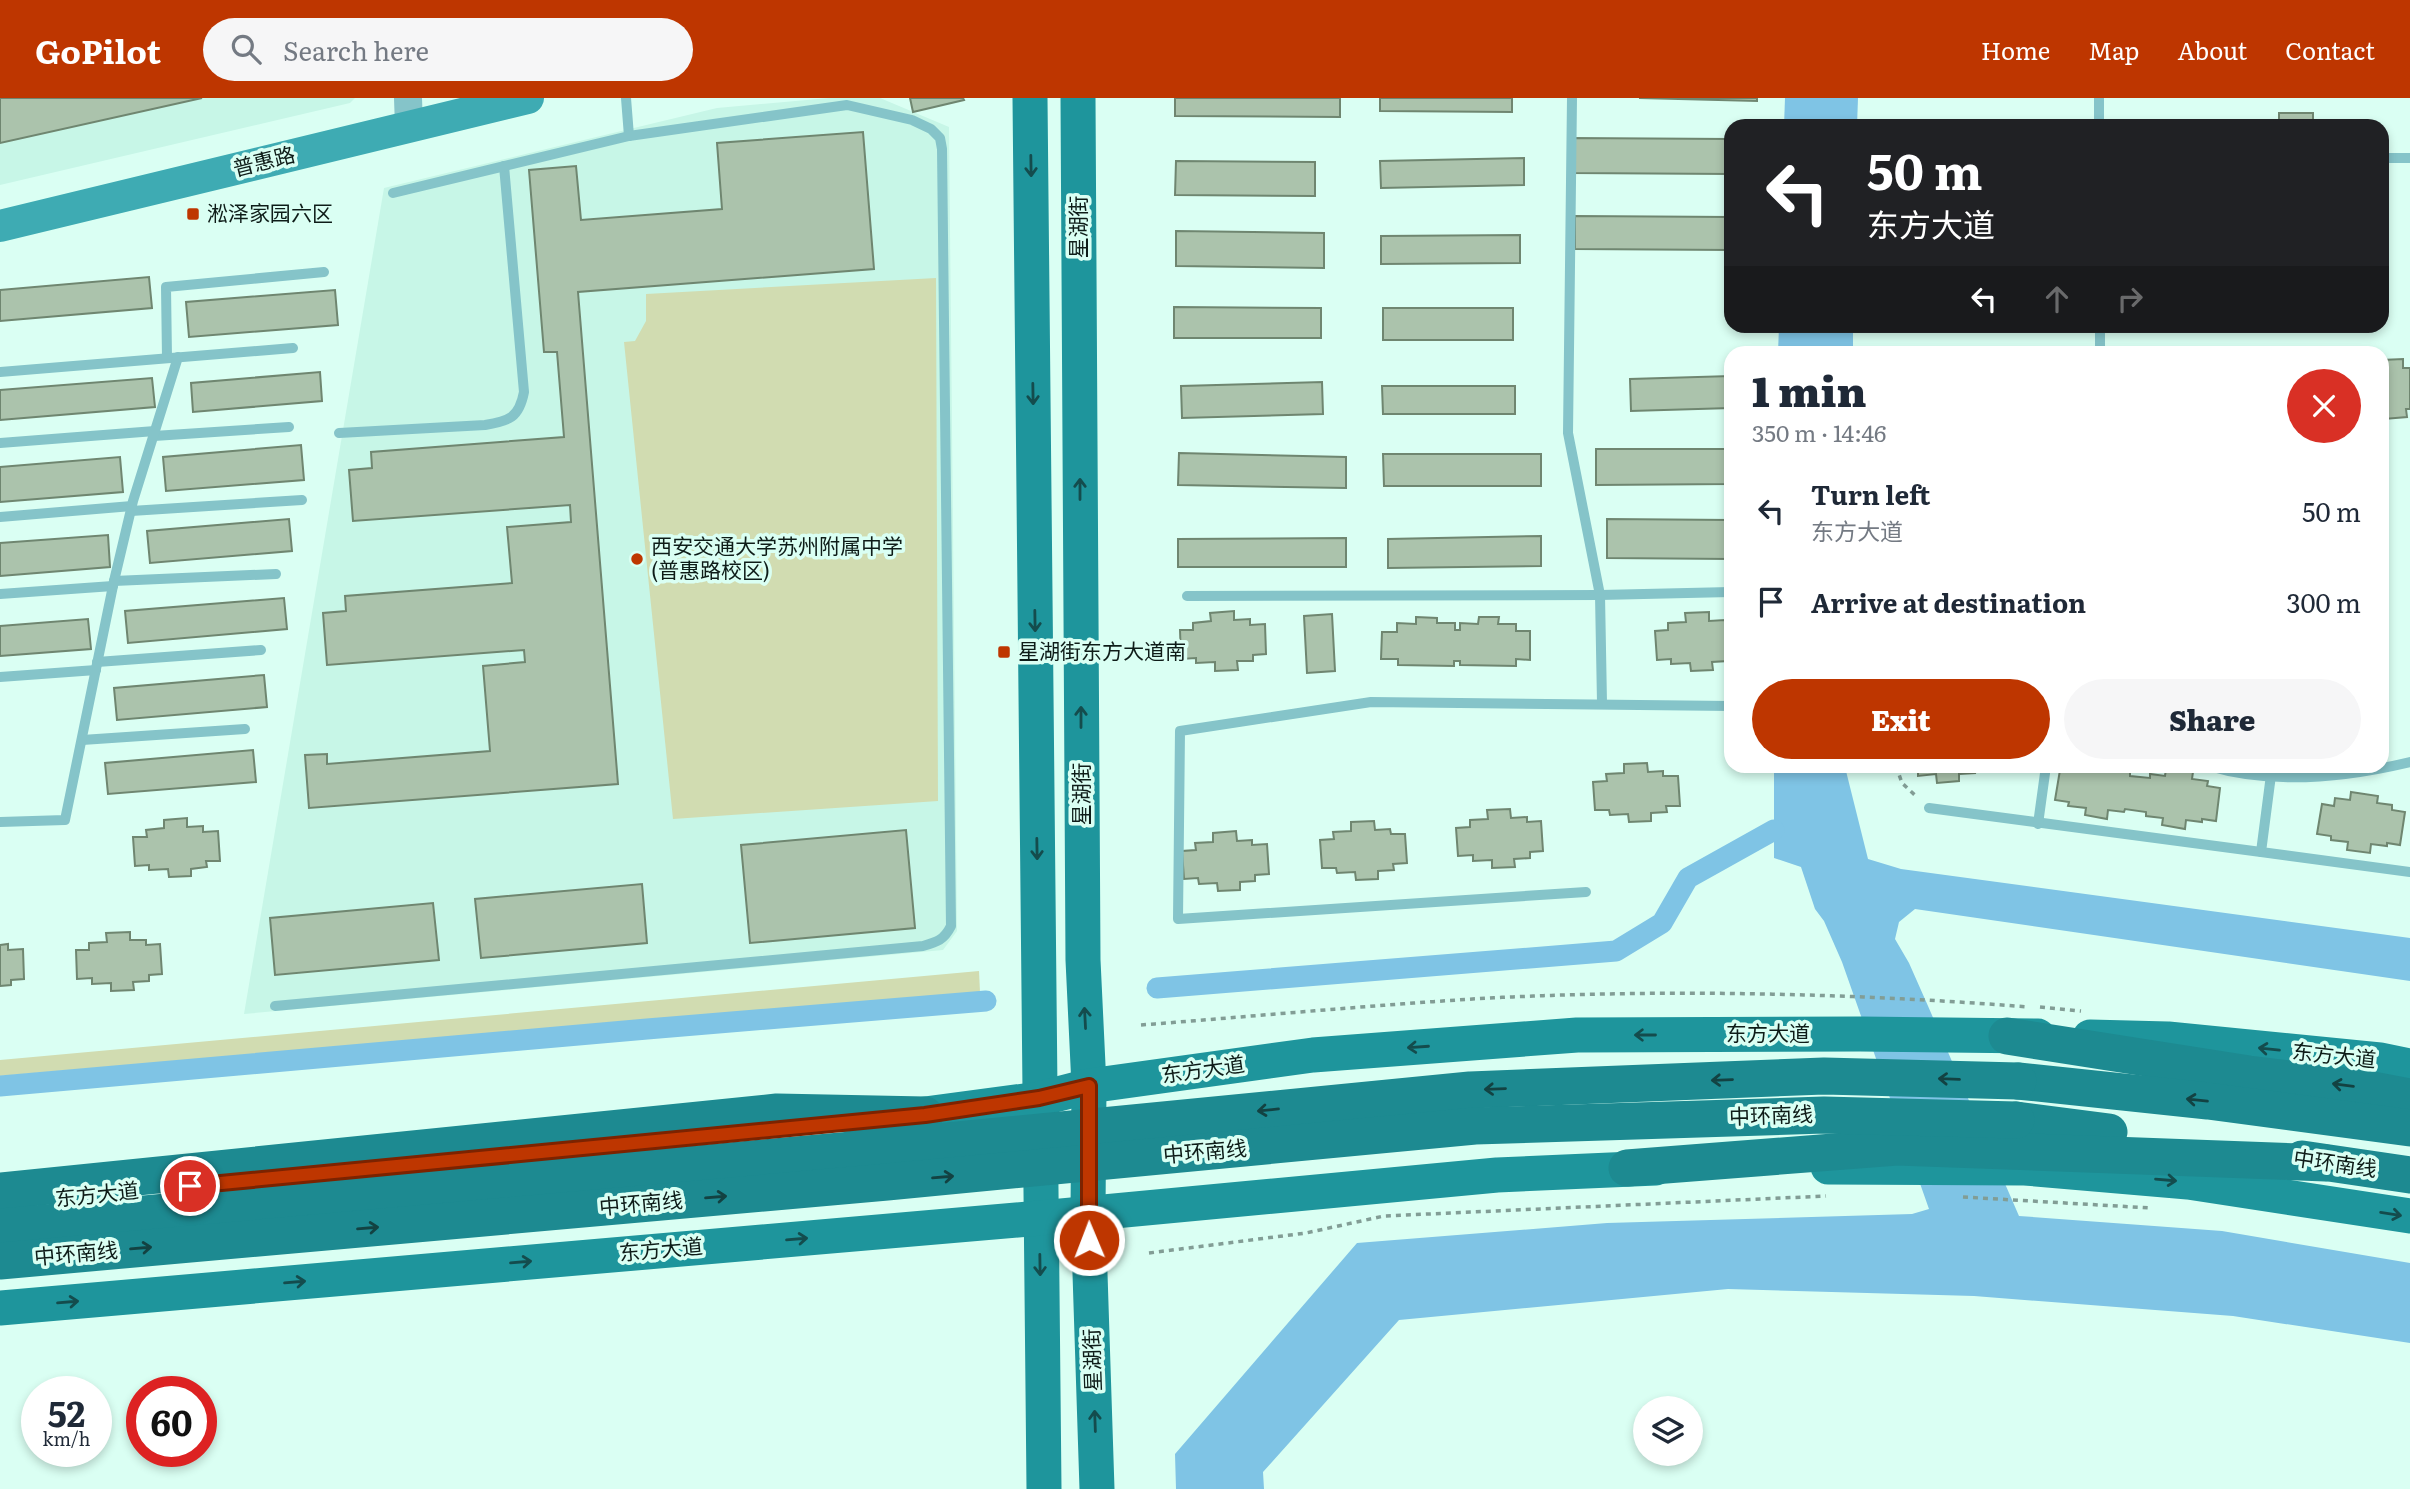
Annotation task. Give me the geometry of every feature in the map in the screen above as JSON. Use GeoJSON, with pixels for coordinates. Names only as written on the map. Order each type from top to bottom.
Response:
{"type":"FeatureCollection","features":[{"type":"Feature","properties":{"kind":"highway"},"geometry":{"type":"LineString","coordinates":[[2007,1036],[2410,1097]]}},
{"type":"Feature","properties":{"kind":"highway","name":"中环南线"},"geometry":{"type":"LineString","coordinates":[[0,1227],[885,1147],[1470,1090],[1824,1076],[2018,1082],[2208,1101],[2410,1128]]}},
{"type":"Feature","properties":{"kind":"highway"},"geometry":{"type":"LineString","coordinates":[[0,1191],[777,1112],[925,1115]]}},
{"type":"Feature","properties":{"kind":"highway","name":"中环南线"},"geometry":{"type":"LineString","coordinates":[[0,1261],[887,1182],[1475,1126],[1824,1115],[2017,1120],[2410,1175]]}},
{"type":"Feature","properties":{"kind":"highway"},"geometry":{"type":"LineString","coordinates":[[1628,1168],[1897,1147],[2326,1163]]}},
{"type":"Feature","properties":{"kind":"main road","name":"普惠路"},"geometry":{"type":"LineString","coordinates":[[0,226],[408,113],[528,98]]}},
{"type":"Feature","properties":{"kind":"main road"},"geometry":{"type":"LineString","coordinates":[[1030,98],[1044,1489]]}},
{"type":"Feature","properties":{"kind":"main road","name":"星湖街"},"geometry":{"type":"LineString","coordinates":[[1078,98],[1083,946],[1089,1086],[1088,1212],[1097,1489]]}},
{"type":"Feature","properties":{"kind":"main road","name":"东方大道"},"geometry":{"type":"LineString","coordinates":[[0,1205],[925,1115],[1039,1098],[1089,1086],[1313,1055],[1577,1035],[1860,1034],[2168,1039],[2380,1060],[2410,1066]]}},
{"type":"Feature","properties":{"kind":"main road","name":"东方大道"},"geometry":{"type":"LineString","coordinates":[[0,1308],[1040,1219],[1088,1212],[1497,1175],[1628,1168],[2025,1168],[2188,1182],[2410,1216]]}},
{"type":"Feature","properties":{"kind":"lane"},"geometry":{"type":"LineString","coordinates":[[626,98],[629,136]]}},
{"type":"Feature","properties":{"kind":"lane"},"geometry":{"type":"LineString","coordinates":[[1572,98],[1567,433],[1600,595],[1602,703]]}},
{"type":"Feature","properties":{"kind":"lane"},"geometry":{"type":"LineString","coordinates":[[2099,98],[2099,119]]}},
{"type":"Feature","properties":{"kind":"lane"},"geometry":{"type":"LineString","coordinates":[[275,1006],[923,946],[946,937],[951,926],[940,138],[931,129],[912,120],[847,104],[629,136],[393,193]]}},
{"type":"Feature","properties":{"kind":"lane"},"geometry":{"type":"LineString","coordinates":[[2389,158],[2410,158]]}},
{"type":"Feature","properties":{"kind":"lane"},"geometry":{"type":"LineString","coordinates":[[339,433],[485,425],[504,422],[514,416],[522,405],[524,392],[504,166]]}},
{"type":"Feature","properties":{"kind":"lane"},"geometry":{"type":"LineString","coordinates":[[0,822],[65,820],[114,584],[172,357],[166,287],[324,272]]}},
{"type":"Feature","properties":{"kind":"lane"},"geometry":{"type":"LineString","coordinates":[[0,372],[293,348]]}},
{"type":"Feature","properties":{"kind":"lane"},"geometry":{"type":"LineString","coordinates":[[0,443],[289,427]]}},
{"type":"Feature","properties":{"kind":"lane"},"geometry":{"type":"LineString","coordinates":[[0,517],[302,500]]}},
{"type":"Feature","properties":{"kind":"lane"},"geometry":{"type":"LineString","coordinates":[[0,594],[276,573]]}},
{"type":"Feature","properties":{"kind":"lane"},"geometry":{"type":"LineString","coordinates":[[1187,596],[1724,592]]}},
{"type":"Feature","properties":{"kind":"lane"},"geometry":{"type":"LineString","coordinates":[[0,677],[261,650]]}},
{"type":"Feature","properties":{"kind":"lane"},"geometry":{"type":"LineString","coordinates":[[1586,892],[1178,919],[1180,731],[1371,702],[1724,706]]}},
{"type":"Feature","properties":{"kind":"lane"},"geometry":{"type":"LineString","coordinates":[[82,740],[245,729]]}},
{"type":"Feature","properties":{"kind":"lane"},"geometry":{"type":"LineString","coordinates":[[2389,767],[2410,762]]}},
{"type":"Feature","properties":{"kind":"lane"},"geometry":{"type":"LineString","coordinates":[[2038,824],[2045,773]]}},
{"type":"Feature","properties":{"kind":"lane"},"geometry":{"type":"LineString","coordinates":[[2242,773],[2298,777],[2340,773]]}},
{"type":"Feature","properties":{"kind":"lane"},"geometry":{"type":"LineString","coordinates":[[2261,852],[2271,775]]}},
{"type":"Feature","properties":{"kind":"lane"},"geometry":{"type":"LineString","coordinates":[[1929,808],[2410,872]]}},
{"type":"Feature","properties":{"kind":"path"},"geometry":{"type":"LineString","coordinates":[[1898,773],[1902,783],[1929,808]]}},
{"type":"Feature","properties":{"kind":"path"},"geometry":{"type":"LineString","coordinates":[[1149,1253],[1306,1233],[1384,1216],[1829,1195]]}},
{"type":"Feature","properties":{"kind":"path"},"geometry":{"type":"LineString","coordinates":[[1951,1196],[2160,1209]]}},
{"type":"Feature","properties":{"kind":"shaded area"},"geometry":{"type":"Polygon","coordinates":[[[0,98],[355,98],[350,103],[0,185],[0,98]]]}},
{"type":"Feature","properties":{"kind":"shaded area","name":"西安交通大学苏州附属中学 (普惠路校区)"},"geometry":{"type":"Polygon","coordinates":[[[829,98],[880,98],[949,127],[957,931],[943,950],[244,1014],[384,188],[717,108],[829,98]]]}},
{"type":"Feature","properties":{"kind":"shaded area"},"geometry":{"type":"Polygon","coordinates":[[[936,278],[938,801],[673,819],[624,342],[635,341],[646,321],[646,294],[936,278]]]}},
{"type":"Feature","properties":{"kind":"shaded area"},"geometry":{"type":"Polygon","coordinates":[[[979,971],[980,992],[0,1076],[0,1060],[979,971]]]}},
{"type":"Feature","properties":{"kind":"water"},"geometry":{"type":"Polygon","coordinates":[[[1785,98],[1858,98],[1857,119],[1784,119],[1785,98]]]}},
{"type":"Feature","properties":{"kind":"water"},"geometry":{"type":"Polygon","coordinates":[[[1779,333],[1853,333],[1853,346],[1778,346],[1779,333]]]}},
{"type":"Feature","properties":{"kind":"water"},"geometry":{"type":"Polygon","coordinates":[[[1774,773],[1846,773],[1868,859],[1901,869],[2410,938],[2410,981],[1915,909],[1899,922],[1895,939],[1909,963],[2019,1216],[2222,1231],[2410,1263],[2410,1343],[2233,1316],[1974,1296],[1728,1289],[1399,1320],[1263,1472],[1264,1489],[1176,1489],[1175,1454],[1357,1243],[1607,1223],[1912,1214],[1929,1209],[1842,962],[1824,921],[1815,909],[1801,867],[1774,858],[1774,773]]]}},
{"type":"Feature","properties":{"kind":"building"},"geometry":{"type":"Polygon","coordinates":[[[0,98],[202,98],[0,143],[0,98]]]}},
{"type":"Feature","properties":{"kind":"building"},"geometry":{"type":"Polygon","coordinates":[[[910,98],[963,98],[964,100],[913,112],[910,98]]]}},
{"type":"Feature","properties":{"kind":"building"},"geometry":{"type":"Polygon","coordinates":[[[1175,98],[1340,98],[1340,117],[1175,116],[1175,98]]]}},
{"type":"Feature","properties":{"kind":"building"},"geometry":{"type":"Polygon","coordinates":[[[1380,98],[1512,98],[1512,112],[1380,111],[1380,98]]]}},
{"type":"Feature","properties":{"kind":"building"},"geometry":{"type":"Polygon","coordinates":[[[1639,98],[1757,98],[1757,101],[1639,98]]]}},
{"type":"Feature","properties":{"kind":"building"},"geometry":{"type":"Polygon","coordinates":[[[2279,113],[2313,113],[2313,119],[2279,119],[2279,113]]]}},
{"type":"Feature","properties":{"kind":"building"},"geometry":{"type":"Polygon","coordinates":[[[863,132],[874,269],[578,292],[618,784],[309,808],[305,755],[327,754],[327,764],[490,751],[483,666],[525,662],[524,650],[327,665],[323,613],[346,611],[345,596],[512,583],[507,527],[571,522],[570,505],[353,521],[349,470],[372,468],[371,452],[564,437],[557,352],[544,352],[529,170],[576,166],[581,220],[722,209],[717,143],[863,132]]]}},
{"type":"Feature","properties":{"kind":"building"},"geometry":{"type":"Polygon","coordinates":[[[1570,138],[1724,139],[1724,174],[1570,173],[1570,138]]]}},
{"type":"Feature","properties":{"kind":"building"},"geometry":{"type":"Polygon","coordinates":[[[1524,158],[1524,185],[1381,188],[1380,161],[1524,158]]]}},
{"type":"Feature","properties":{"kind":"building"},"geometry":{"type":"Polygon","coordinates":[[[1176,161],[1315,162],[1315,196],[1175,195],[1176,161]]]}},
{"type":"Feature","properties":{"kind":"building"},"geometry":{"type":"Polygon","coordinates":[[[1575,216],[1724,217],[1724,250],[1575,249],[1575,216]]]}},
{"type":"Feature","properties":{"kind":"building"},"geometry":{"type":"Polygon","coordinates":[[[1176,231],[1324,233],[1324,268],[1176,266],[1176,231]]]}},
{"type":"Feature","properties":{"kind":"building"},"geometry":{"type":"Polygon","coordinates":[[[1520,235],[1520,263],[1381,264],[1381,236],[1520,235]]]}},
{"type":"Feature","properties":{"kind":"building"},"geometry":{"type":"Polygon","coordinates":[[[149,277],[152,308],[0,321],[0,290],[149,277]]]}},
{"type":"Feature","properties":{"kind":"building"},"geometry":{"type":"Polygon","coordinates":[[[335,290],[338,325],[189,337],[186,302],[335,290]]]}},
{"type":"Feature","properties":{"kind":"building"},"geometry":{"type":"Polygon","coordinates":[[[1174,307],[1321,308],[1321,338],[1174,338],[1174,307]]]}},
{"type":"Feature","properties":{"kind":"building"},"geometry":{"type":"Polygon","coordinates":[[[1383,308],[1513,308],[1513,340],[1383,340],[1383,308]]]}},
{"type":"Feature","properties":{"kind":"building"},"geometry":{"type":"Polygon","coordinates":[[[2403,359],[2403,368],[2410,368],[2410,409],[2406,409],[2407,417],[2389,419],[2389,360],[2403,359]]]}},
{"type":"Feature","properties":{"kind":"building"},"geometry":{"type":"Polygon","coordinates":[[[320,372],[322,401],[193,412],[191,383],[320,372]]]}},
{"type":"Feature","properties":{"kind":"building"},"geometry":{"type":"Polygon","coordinates":[[[1724,376],[1724,408],[1631,411],[1630,379],[1724,376]]]}},
{"type":"Feature","properties":{"kind":"building"},"geometry":{"type":"Polygon","coordinates":[[[152,378],[155,407],[0,420],[0,390],[152,378]]]}},
{"type":"Feature","properties":{"kind":"building"},"geometry":{"type":"Polygon","coordinates":[[[1322,382],[1323,414],[1182,418],[1181,386],[1322,382]]]}},
{"type":"Feature","properties":{"kind":"building"},"geometry":{"type":"Polygon","coordinates":[[[1382,386],[1515,386],[1515,414],[1383,414],[1382,386]]]}},
{"type":"Feature","properties":{"kind":"building"},"geometry":{"type":"Polygon","coordinates":[[[301,445],[304,480],[166,491],[163,457],[301,445]]]}},
{"type":"Feature","properties":{"kind":"building"},"geometry":{"type":"Polygon","coordinates":[[[1596,449],[1724,449],[1724,484],[1596,485],[1596,449]]]}},
{"type":"Feature","properties":{"kind":"building"},"geometry":{"type":"Polygon","coordinates":[[[1179,453],[1346,457],[1346,488],[1178,485],[1179,453]]]}},
{"type":"Feature","properties":{"kind":"building"},"geometry":{"type":"Polygon","coordinates":[[[1383,454],[1541,454],[1541,486],[1384,486],[1383,454]]]}},
{"type":"Feature","properties":{"kind":"building"},"geometry":{"type":"Polygon","coordinates":[[[120,457],[123,492],[0,502],[0,467],[120,457]]]}},
{"type":"Feature","properties":{"kind":"building"},"geometry":{"type":"Polygon","coordinates":[[[289,519],[292,551],[150,563],[147,531],[289,519]]]}},
{"type":"Feature","properties":{"kind":"building"},"geometry":{"type":"Polygon","coordinates":[[[1607,519],[1724,520],[1724,559],[1607,558],[1607,519]]]}},
{"type":"Feature","properties":{"kind":"building"},"geometry":{"type":"Polygon","coordinates":[[[108,535],[110,567],[0,576],[0,543],[108,535]]]}},
{"type":"Feature","properties":{"kind":"building"},"geometry":{"type":"Polygon","coordinates":[[[1541,536],[1541,566],[1388,568],[1388,539],[1541,536]]]}},
{"type":"Feature","properties":{"kind":"building"},"geometry":{"type":"Polygon","coordinates":[[[1346,538],[1346,567],[1178,567],[1178,539],[1346,538]]]}},
{"type":"Feature","properties":{"kind":"building"},"geometry":{"type":"Polygon","coordinates":[[[284,598],[287,629],[128,643],[125,611],[284,598]]]}},
{"type":"Feature","properties":{"kind":"building"},"geometry":{"type":"Polygon","coordinates":[[[1234,611],[1234,620],[1250,619],[1250,625],[1265,624],[1266,654],[1253,655],[1253,661],[1237,661],[1238,670],[1215,671],[1215,662],[1196,663],[1196,658],[1181,659],[1180,630],[1193,630],[1193,623],[1211,621],[1210,613],[1234,611]]]}},
{"type":"Feature","properties":{"kind":"building"},"geometry":{"type":"Polygon","coordinates":[[[1709,612],[1709,621],[1724,620],[1724,661],[1712,662],[1713,670],[1691,671],[1690,663],[1671,664],[1671,659],[1657,660],[1655,631],[1668,630],[1668,623],[1686,622],[1685,613],[1709,612]]]}},
{"type":"Feature","properties":{"kind":"building"},"geometry":{"type":"Polygon","coordinates":[[[1332,614],[1335,671],[1307,673],[1304,616],[1332,614]]]}},
{"type":"Feature","properties":{"kind":"building"},"geometry":{"type":"Polygon","coordinates":[[[1416,617],[1437,618],[1437,623],[1455,623],[1455,630],[1460,630],[1460,623],[1478,624],[1479,617],[1499,617],[1498,624],[1516,624],[1516,631],[1530,631],[1530,660],[1516,659],[1516,666],[1460,665],[1460,661],[1454,661],[1454,666],[1398,665],[1398,659],[1381,659],[1382,632],[1397,632],[1397,623],[1416,624],[1416,617]]]}},
{"type":"Feature","properties":{"kind":"building"},"geometry":{"type":"Polygon","coordinates":[[[88,619],[91,649],[0,656],[0,626],[88,619]]]}},
{"type":"Feature","properties":{"kind":"building"},"geometry":{"type":"Polygon","coordinates":[[[264,675],[267,707],[117,720],[114,688],[264,675]]]}},
{"type":"Feature","properties":{"kind":"building"},"geometry":{"type":"Polygon","coordinates":[[[253,750],[256,782],[108,794],[105,763],[253,750]]]}},
{"type":"Feature","properties":{"kind":"building"},"geometry":{"type":"Polygon","coordinates":[[[1647,763],[1648,772],[1663,771],[1663,776],[1678,776],[1680,806],[1666,806],[1667,812],[1651,813],[1651,821],[1629,822],[1628,814],[1610,815],[1609,810],[1595,810],[1593,782],[1607,781],[1606,774],[1624,773],[1624,764],[1647,763]]]}},
{"type":"Feature","properties":{"kind":"building"},"geometry":{"type":"Polygon","coordinates":[[[1918,773],[1975,773],[1959,774],[1959,781],[1937,783],[1936,774],[1918,776],[1918,773]]]}},
{"type":"Feature","properties":{"kind":"building"},"geometry":{"type":"Polygon","coordinates":[[[2060,773],[2130,773],[2130,776],[2150,778],[2150,774],[2165,776],[2165,773],[2193,773],[2192,779],[2208,781],[2207,786],[2220,788],[2216,821],[2186,820],[2185,829],[2162,825],[2163,818],[2146,816],[2146,812],[2125,809],[2124,812],[2108,810],[2107,819],[2085,815],[2086,808],[2068,806],[2069,802],[2055,800],[2060,773]]]}},
{"type":"Feature","properties":{"kind":"building"},"geometry":{"type":"Polygon","coordinates":[[[2351,792],[2378,796],[2377,803],[2392,805],[2392,810],[2405,812],[2400,845],[2371,844],[2370,853],[2347,850],[2348,842],[2331,840],[2331,836],[2317,834],[2322,804],[2334,806],[2335,798],[2350,800],[2351,792]]]}},
{"type":"Feature","properties":{"kind":"building"},"geometry":{"type":"Polygon","coordinates":[[[1510,809],[1511,818],[1527,817],[1527,822],[1541,821],[1543,851],[1530,852],[1530,858],[1514,859],[1515,867],[1492,868],[1492,860],[1473,861],[1473,855],[1458,856],[1456,828],[1470,827],[1470,820],[1488,819],[1487,810],[1510,809]]]}},
{"type":"Feature","properties":{"kind":"building"},"geometry":{"type":"Polygon","coordinates":[[[187,818],[187,827],[203,826],[203,832],[218,831],[220,861],[206,861],[207,867],[191,869],[191,876],[169,877],[168,869],[149,870],[149,865],[135,866],[133,837],[147,837],[146,830],[164,828],[164,820],[187,818]]]}},
{"type":"Feature","properties":{"kind":"building"},"geometry":{"type":"Polygon","coordinates":[[[1374,821],[1375,830],[1390,829],[1391,834],[1405,834],[1407,863],[1393,864],[1394,870],[1378,871],[1378,879],[1356,880],[1355,872],[1337,873],[1336,868],[1322,868],[1320,840],[1334,839],[1333,832],[1351,831],[1351,822],[1374,821]]]}},
{"type":"Feature","properties":{"kind":"building"},"geometry":{"type":"Polygon","coordinates":[[[906,830],[915,928],[750,943],[741,845],[906,830]]]}},
{"type":"Feature","properties":{"kind":"building"},"geometry":{"type":"Polygon","coordinates":[[[1236,831],[1237,841],[1252,840],[1252,845],[1267,844],[1269,874],[1255,875],[1255,881],[1240,882],[1240,890],[1218,891],[1217,883],[1199,884],[1198,878],[1184,879],[1182,851],[1196,850],[1195,843],[1213,842],[1213,833],[1236,831]]]}},
{"type":"Feature","properties":{"kind":"building"},"geometry":{"type":"Polygon","coordinates":[[[642,884],[647,943],[481,958],[475,899],[642,884]]]}},
{"type":"Feature","properties":{"kind":"building"},"geometry":{"type":"Polygon","coordinates":[[[433,903],[439,960],[275,975],[270,918],[433,903]]]}},
{"type":"Feature","properties":{"kind":"building"},"geometry":{"type":"Polygon","coordinates":[[[130,932],[130,940],[146,940],[146,945],[160,944],[162,974],[149,975],[149,981],[133,982],[134,990],[111,991],[111,983],[92,984],[92,978],[77,979],[76,950],[89,950],[89,943],[107,942],[106,933],[130,932]]]}},
{"type":"Feature","properties":{"kind":"building"},"geometry":{"type":"Polygon","coordinates":[[[8,944],[8,950],[23,949],[24,979],[11,980],[11,985],[0,986],[0,945],[8,944]]]}},
{"type":"Feature","properties":{"kind":"waterway"},"geometry":{"type":"LineString","coordinates":[[1157,988],[1616,951],[1662,923],[1688,878],[1774,830]]}},
{"type":"Feature","properties":{"kind":"waterway"},"geometry":{"type":"LineString","coordinates":[[0,1086],[986,1001]]}},
{"type":"Feature","properties":{"kind":"place","name":"淞泽家园六区"},"geometry":{"type":"Point","coordinates":[193,214]}},
{"type":"Feature","properties":{"kind":"place","name":"西安交通大学苏州附属中学 (普惠路校区)"},"geometry":{"type":"Point","coordinates":[637,559]}},
{"type":"Feature","properties":{"kind":"place","name":"星湖街东方大道南"},"geometry":{"type":"Point","coordinates":[1004,652]}},
{"type":"Feature","properties":{"kind":"route"},"geometry":{"type":"LineString","coordinates":[[190,1186],[925,1115],[1039,1098],[1089,1086],[1089,1240]]}}]}
